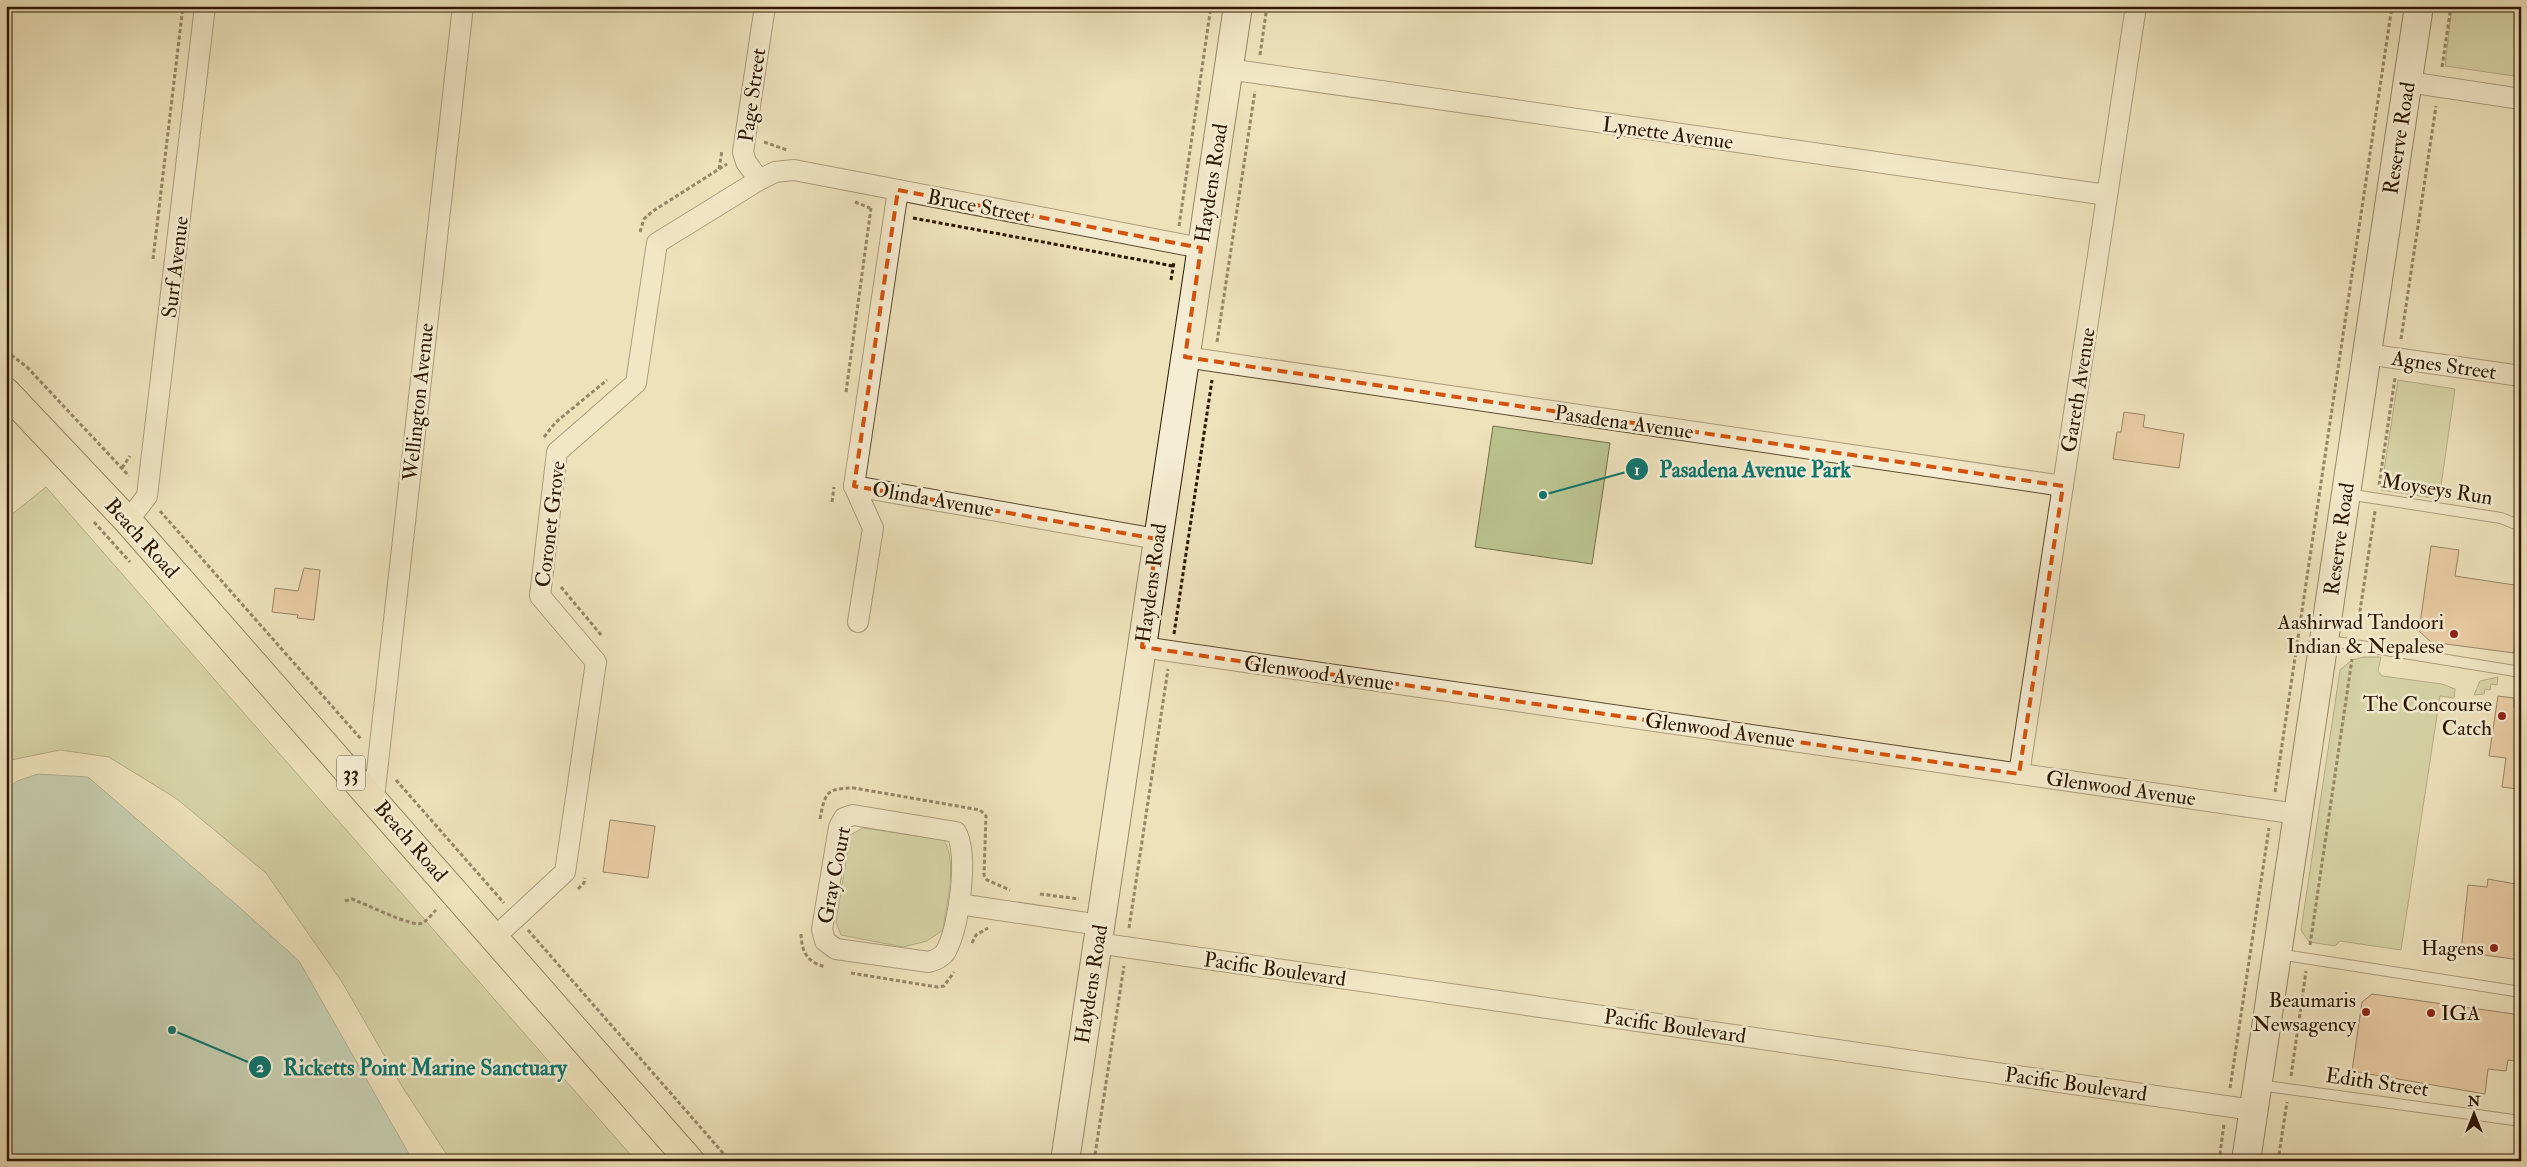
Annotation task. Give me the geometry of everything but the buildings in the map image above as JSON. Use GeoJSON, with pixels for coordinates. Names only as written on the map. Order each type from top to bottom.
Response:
{"type":"FeatureCollection","features":[{"type":"Feature","properties":{"kind":"main road","name":"Beach Road"},"geometry":{"type":"LineString","coordinates":[[6,392],[128,521],[374,798],[690,1161]]}},
{"type":"Feature","properties":{"kind":"street","name":"Surf Avenue"},"geometry":{"type":"LineString","coordinates":[[128,521],[147,496],[205,6]]}},
{"type":"Feature","properties":{"kind":"street","name":"Wellington Avenue"},"geometry":{"type":"LineString","coordinates":[[374,798],[463,6]]}},
{"type":"Feature","properties":{"kind":"street","name":"Page Street"},"geometry":{"type":"LineString","coordinates":[[759,180],[746,162],[743,152],[764,6]]}},
{"type":"Feature","properties":{"kind":"street","name":"Haydens Road"},"geometry":{"type":"LineString","coordinates":[[1065,1161],[1238,6]]}},
{"type":"Feature","properties":{"kind":"street","name":"Gareth Avenue"},"geometry":{"type":"LineString","coordinates":[[2019,774],[2136,6]]}},
{"type":"Feature","properties":{"kind":"street","name":"Reserve Road"},"geometry":{"type":"LineString","coordinates":[[2246,1161],[2277,954],[2285,812],[2324,640],[2419,6]]}},
{"type":"Feature","properties":{"kind":"street","name":"Lynette Avenue"},"geometry":{"type":"LineString","coordinates":[[1228,69],[2107,195]]}},
{"type":"Feature","properties":{"kind":"street"},"geometry":{"type":"LineString","coordinates":[[2408,82],[2521,99]]}},
{"type":"Feature","properties":{"kind":"street","name":"Bruce Street"},"geometry":{"type":"LineString","coordinates":[[759,180],[776,172],[794,170],[1201,248]]}},
{"type":"Feature","properties":{"kind":"street","name":"Coronet Grove"},"geometry":{"type":"LineString","coordinates":[[495,937],[565,872],[596,662],[540,596],[558,452],[636,383],[657,242],[759,180]]}},
{"type":"Feature","properties":{"kind":"street","name":"Olinda Avenue"},"geometry":{"type":"LineString","coordinates":[[898,190],[854,486],[1157,539]]}},
{"type":"Feature","properties":{"kind":"street","name":"Agnes Street"},"geometry":{"type":"LineString","coordinates":[[2366,354],[2521,376]]}},
{"type":"Feature","properties":{"kind":"street","name":"Pasadena Avenue"},"geometry":{"type":"LineString","coordinates":[[1185,357],[2063,486]]}},
{"type":"Feature","properties":{"kind":"street"},"geometry":{"type":"LineString","coordinates":[[854,486],[872,528],[858,622]]}},
{"type":"Feature","properties":{"kind":"street","name":"Glenwood Avenue"},"geometry":{"type":"LineString","coordinates":[[1142,647],[2285,812]]}},
{"type":"Feature","properties":{"kind":"street","name":"Gray Court"},"geometry":{"type":"LineString","coordinates":[[853,815],[956,832],[963,854],[959,904],[947,950],[938,958],[929,962],[836,949],[830,945],[825,941],[822,929],[839,827],[844,818],[853,815]]}},
{"type":"Feature","properties":{"kind":"street"},"geometry":{"type":"LineString","coordinates":[[959,904],[1099,934]]}},
{"type":"Feature","properties":{"kind":"street","name":"Pacific Boulevard"},"geometry":{"type":"LineString","coordinates":[[1099,934],[1126,947],[2227,1106],[2255,1097]]}},
{"type":"Feature","properties":{"kind":"lane","name":"Moyseys Run"},"geometry":{"type":"LineString","coordinates":[[2346,494],[2501,518],[2521,526]]}},
{"type":"Feature","properties":{"kind":"lane"},"geometry":{"type":"LineString","coordinates":[[2324,640],[2521,672]]}},
{"type":"Feature","properties":{"kind":"lane"},"geometry":{"type":"LineString","coordinates":[[2277,954],[2521,992]]}},
{"type":"Feature","properties":{"kind":"lane","name":"Edith Street"},"geometry":{"type":"LineString","coordinates":[[2255,1097],[2289,1089],[2521,1121]]}},
{"type":"Feature","properties":{"kind":"path"},"geometry":{"type":"LineString","coordinates":[[153,262],[183,6]]}},
{"type":"Feature","properties":{"kind":"path"},"geometry":{"type":"LineString","coordinates":[[1094,1161],[1268,6]]}},
{"type":"Feature","properties":{"kind":"path"},"geometry":{"type":"LineString","coordinates":[[2219,1161],[2227,1106],[2285,812],[2392,6]]}},
{"type":"Feature","properties":{"kind":"path"},"geometry":{"type":"LineString","coordinates":[[2278,1161],[2451,6]]}},
{"type":"Feature","properties":{"kind":"path"},"geometry":{"type":"LineString","coordinates":[[638,236],[644,219],[653,211],[743,152],[763,142],[794,152]]}},
{"type":"Feature","properties":{"kind":"path"},"geometry":{"type":"LineString","coordinates":[[850,198],[858,204],[870,208]]}},
{"type":"Feature","properties":{"kind":"path"},"geometry":{"type":"LineString","coordinates":[[912,227],[914,217],[1173,266]]}},
{"type":"Feature","properties":{"kind":"path"},"geometry":{"type":"LineString","coordinates":[[1169,226],[1179,228]]}},
{"type":"Feature","properties":{"kind":"path"},"geometry":{"type":"LineString","coordinates":[[542,440],[546,432],[556,422],[609,378]]}},
{"type":"Feature","properties":{"kind":"path"},"geometry":{"type":"LineString","coordinates":[[122,468],[130,458],[131,449]]}},
{"type":"Feature","properties":{"kind":"path"},"geometry":{"type":"LineString","coordinates":[[560,586],[607,642]]}},
{"type":"Feature","properties":{"kind":"path"},"geometry":{"type":"LineString","coordinates":[[819,828],[826,795],[831,790],[840,788],[854,788],[980,810],[986,816],[984,875],[987,880],[1012,891]]}},
{"type":"Feature","properties":{"kind":"path"},"geometry":{"type":"LineString","coordinates":[[571,896],[584,883],[586,874]]}},
{"type":"Feature","properties":{"kind":"path"},"geometry":{"type":"LineString","coordinates":[[1031,893],[1079,899]]}},
{"type":"Feature","properties":{"kind":"path"},"geometry":{"type":"LineString","coordinates":[[504,902],[511,896]]}},
{"type":"Feature","properties":{"kind":"path"},"geometry":{"type":"LineString","coordinates":[[344,901],[352,899],[397,919],[406,919],[417,924],[422,924],[436,910]]}},
{"type":"Feature","properties":{"kind":"path"},"geometry":{"type":"LineString","coordinates":[[530,932],[536,926]]}},
{"type":"Feature","properties":{"kind":"path"},"geometry":{"type":"LineString","coordinates":[[969,947],[976,935],[991,927]]}},
{"type":"Feature","properties":{"kind":"path"},"geometry":{"type":"LineString","coordinates":[[801,929],[803,951],[811,961],[831,968]]}},
{"type":"Feature","properties":{"kind":"path"},"geometry":{"type":"LineString","coordinates":[[846,972],[944,986],[956,969]]}},
{"type":"Feature","properties":{"kind":"highlighted area"},"geometry":{"type":"Polygon","coordinates":[[[898,190],[1201,248],[1185,357],[2063,486],[2019,774],[1142,647],[1157,539],[854,486],[898,190]]]}},
{"type":"Feature","properties":{"kind":"green space"},"geometry":{"type":"Polygon","coordinates":[[[2452,6],[2521,6],[2521,77],[2445,66],[2452,6]]]}},
{"type":"Feature","properties":{"kind":"green space"},"geometry":{"type":"Polygon","coordinates":[[[2398,380],[2455,389],[2439,499],[2381,490],[2398,380]]]}},
{"type":"Feature","properties":{"kind":"green space"},"geometry":{"type":"Polygon","coordinates":[[[1493,426],[1610,443],[1592,564],[1475,547],[1493,426]]]}},
{"type":"Feature","properties":{"kind":"green space"},"geometry":{"type":"Polygon","coordinates":[[[46,487],[636,1161],[451,1161],[403,1088],[342,982],[266,873],[177,799],[109,757],[60,750],[6,761],[6,519],[46,487]]]}},
{"type":"Feature","properties":{"kind":"green space"},"geometry":{"type":"Polygon","coordinates":[[[2364,657],[2381,657],[2378,671],[2382,676],[2442,684],[2455,689],[2454,698],[2440,696],[2401,950],[2340,941],[2335,946],[2309,942],[2301,930],[2340,670],[2352,660],[2364,657]]]}},
{"type":"Feature","properties":{"kind":"green space"},"geometry":{"type":"Polygon","coordinates":[[[2498,677],[2497,685],[2491,684],[2490,690],[2485,689],[2484,694],[2474,695],[2480,681],[2498,677]]]}},
{"type":"Feature","properties":{"kind":"green space"},"geometry":{"type":"Polygon","coordinates":[[[863,828],[944,840],[948,850],[951,872],[943,930],[927,941],[903,947],[841,935],[836,922],[850,835],[863,828]]]}},
{"type":"Feature","properties":{"kind":"shaded area"},"geometry":{"type":"Polygon","coordinates":[[[38,774],[88,777],[299,961],[413,1161],[6,1161],[6,790],[17,781],[38,774]]]}},
{"type":"Feature","properties":{"kind":"place","name":"Pasadena Avenue Park"},"geometry":{"type":"Point","coordinates":[1543,495]}},
{"type":"Feature","properties":{"kind":"place","name":"Aashirwad Tandoori Indian & Nepalese"},"geometry":{"type":"Point","coordinates":[2454,634]}},
{"type":"Feature","properties":{"kind":"place","name":"The Concourse Catch"},"geometry":{"type":"Point","coordinates":[2502,716]}},
{"type":"Feature","properties":{"kind":"place","name":"Hagens"},"geometry":{"type":"Point","coordinates":[2494,948]}},
{"type":"Feature","properties":{"kind":"place","name":"Beaumaris Newsagency"},"geometry":{"type":"Point","coordinates":[2366,1012]}},
{"type":"Feature","properties":{"kind":"place","name":"IGA"},"geometry":{"type":"Point","coordinates":[2431,1013]}},
{"type":"Feature","properties":{"kind":"place","name":"Ricketts Point Marine Sanctuary"},"geometry":{"type":"Point","coordinates":[172,1030]}}]}
